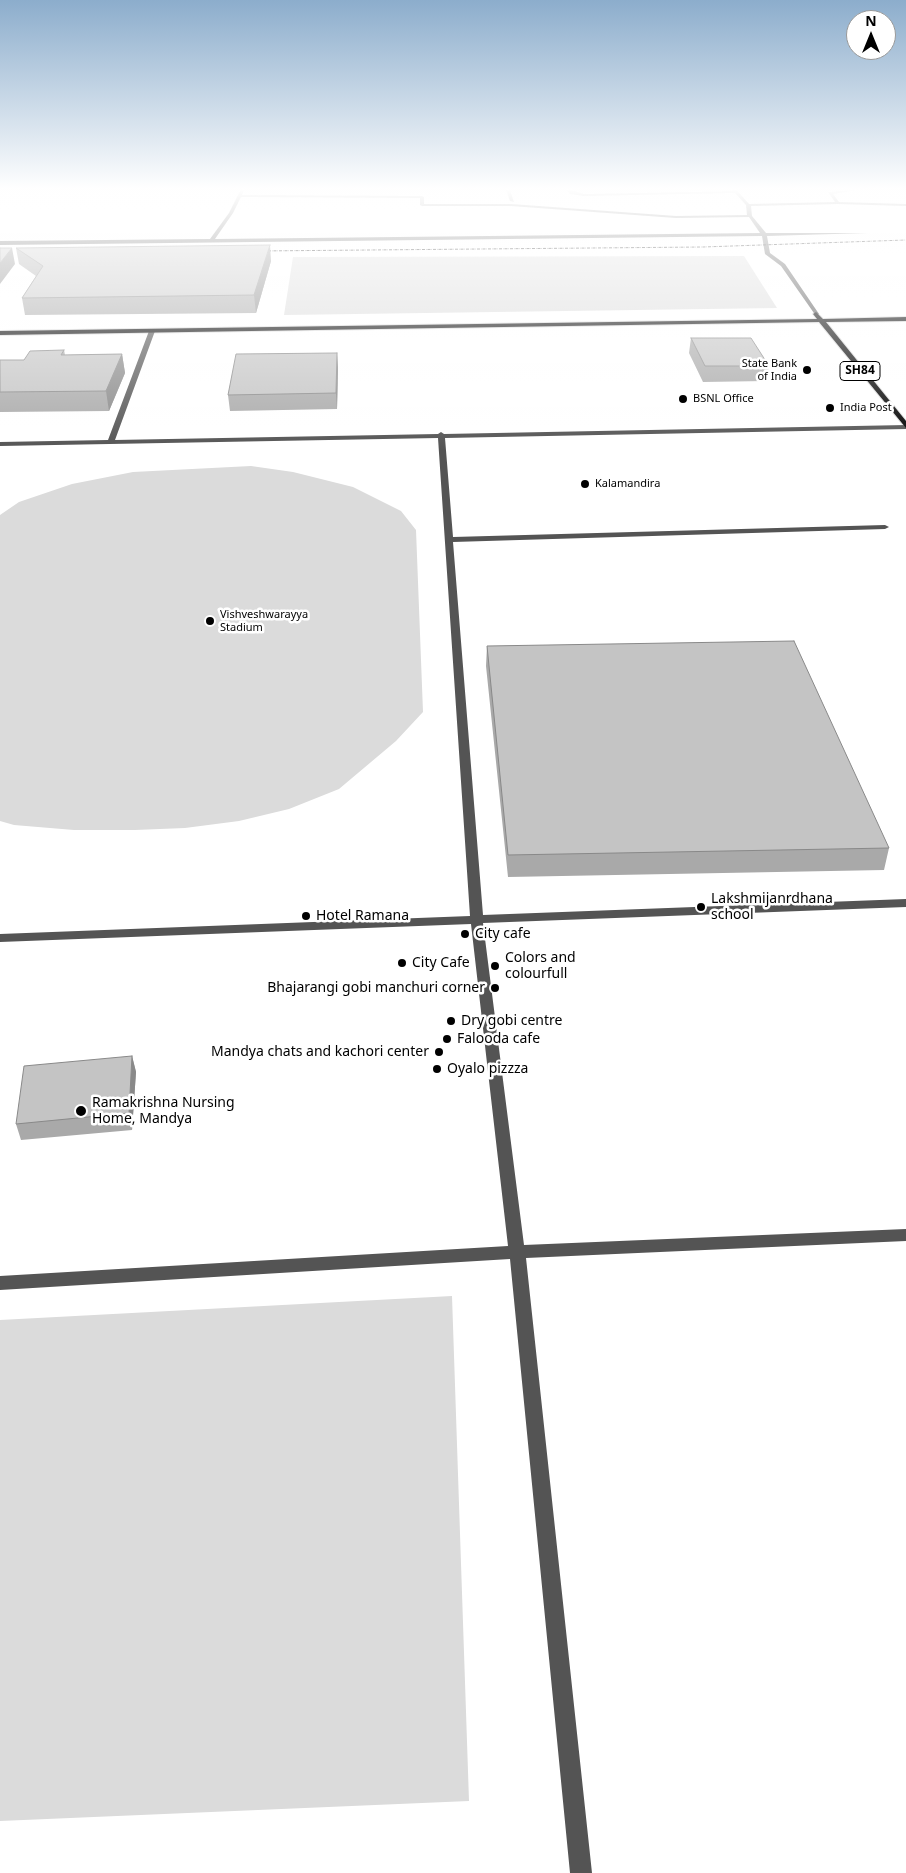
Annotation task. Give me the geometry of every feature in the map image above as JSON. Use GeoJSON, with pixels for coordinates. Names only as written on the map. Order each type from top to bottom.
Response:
{"type":"FeatureCollection","features":[{"type":"Feature","properties":{"kind":"main road"},"geometry":{"type":"LineString","coordinates":[[0,333],[817,317],[906,313]]}},
{"type":"Feature","properties":{"kind":"main road"},"geometry":{"type":"LineString","coordinates":[[670,315],[906,318]]}},
{"type":"Feature","properties":{"kind":"main road","name":"SH84"},"geometry":{"type":"LineString","coordinates":[[817,317],[906,426]]}},
{"type":"Feature","properties":{"kind":"main road"},"geometry":{"type":"LineString","coordinates":[[0,326],[446,318]]}},
{"type":"Feature","properties":{"kind":"street"},"geometry":{"type":"LineString","coordinates":[[789,274],[817,317]]}},
{"type":"Feature","properties":{"kind":"street"},"geometry":{"type":"LineString","coordinates":[[111,442],[152,331]]}},
{"type":"Feature","properties":{"kind":"street"},"geometry":{"type":"LineString","coordinates":[[0,444],[906,426]]}},
{"type":"Feature","properties":{"kind":"street"},"geometry":{"type":"LineString","coordinates":[[441,434],[477,921],[517,1252],[581,1873]]}},
{"type":"Feature","properties":{"kind":"street"},"geometry":{"type":"LineString","coordinates":[[449,540],[885,527]]}},
{"type":"Feature","properties":{"kind":"street"},"geometry":{"type":"LineString","coordinates":[[0,938],[906,903]]}},
{"type":"Feature","properties":{"kind":"street"},"geometry":{"type":"LineString","coordinates":[[0,1283],[517,1252],[906,1235]]}},
{"type":"Feature","properties":{"kind":"shaded area"},"geometry":{"type":"Polygon","coordinates":[[[290,274],[756,274],[777,308],[284,315],[290,274]]]}},
{"type":"Feature","properties":{"kind":"shaded area","name":"Vishveshwarayya Stadium"},"geometry":{"type":"Polygon","coordinates":[[[251,466],[293,472],[353,487],[401,511],[416,530],[423,712],[396,741],[339,789],[289,809],[239,821],[185,828],[74,830],[14,825],[0,821],[0,515],[19,502],[72,484],[133,472],[251,466]]]}},
{"type":"Feature","properties":{"kind":"shaded area"},"geometry":{"type":"Polygon","coordinates":[[[452,1296],[469,1801],[0,1821],[0,1320],[452,1296]]]}},
{"type":"Feature","properties":{"kind":"building"},"geometry":{"type":"Polygon","coordinates":[[[37,274],[261,274],[254,295],[22,298],[37,274]]]}},
{"type":"Feature","properties":{"kind":"building"},"geometry":{"type":"Polygon","coordinates":[[[691,338],[751,338],[769,366],[705,366],[691,338]]]}},
{"type":"Feature","properties":{"kind":"building"},"geometry":{"type":"Polygon","coordinates":[[[64,350],[61,355],[122,354],[106,391],[0,392],[0,360],[24,360],[30,351],[64,350]]]}},
{"type":"Feature","properties":{"kind":"building"},"geometry":{"type":"Polygon","coordinates":[[[337,353],[336,393],[228,395],[236,354],[337,353]]]}},
{"type":"Feature","properties":{"kind":"building"},"geometry":{"type":"Polygon","coordinates":[[[794,641],[889,848],[508,855],[487,646],[794,641]]]}},
{"type":"Feature","properties":{"kind":"building"},"geometry":{"type":"Polygon","coordinates":[[[132,1056],[129,1113],[16,1124],[24,1066],[132,1056]]]}},
{"type":"Feature","properties":{"kind":"place","name":"State Bank of India"},"geometry":{"type":"Point","coordinates":[807,370]}},
{"type":"Feature","properties":{"kind":"place","name":"BSNL Office"},"geometry":{"type":"Point","coordinates":[683,399]}},
{"type":"Feature","properties":{"kind":"place","name":"India Post"},"geometry":{"type":"Point","coordinates":[830,408]}},
{"type":"Feature","properties":{"kind":"place","name":"Kalamandira"},"geometry":{"type":"Point","coordinates":[585,484]}},
{"type":"Feature","properties":{"kind":"place","name":"Vishveshwarayya Stadium"},"geometry":{"type":"Point","coordinates":[210,621]}},
{"type":"Feature","properties":{"kind":"place","name":"Lakshmijanrdhana school"},"geometry":{"type":"Point","coordinates":[701,907]}},
{"type":"Feature","properties":{"kind":"place","name":"Hotel Ramana"},"geometry":{"type":"Point","coordinates":[306,916]}},
{"type":"Feature","properties":{"kind":"place","name":"City cafe"},"geometry":{"type":"Point","coordinates":[465,934]}},
{"type":"Feature","properties":{"kind":"place","name":"City Cafe"},"geometry":{"type":"Point","coordinates":[402,963]}},
{"type":"Feature","properties":{"kind":"place","name":"Colors and colourfull"},"geometry":{"type":"Point","coordinates":[495,966]}},
{"type":"Feature","properties":{"kind":"place","name":"Bhajarangi gobi manchuri corner"},"geometry":{"type":"Point","coordinates":[495,988]}},
{"type":"Feature","properties":{"kind":"place","name":"Dry gobi centre"},"geometry":{"type":"Point","coordinates":[451,1021]}},
{"type":"Feature","properties":{"kind":"place","name":"Falooda cafe"},"geometry":{"type":"Point","coordinates":[447,1039]}},
{"type":"Feature","properties":{"kind":"place","name":"Mandya chats and kachori center"},"geometry":{"type":"Point","coordinates":[439,1052]}},
{"type":"Feature","properties":{"kind":"place","name":"Oyalo pizzza"},"geometry":{"type":"Point","coordinates":[437,1069]}},
{"type":"Feature","properties":{"kind":"place","name":"Ramakrishna Nursing Home, Mandya"},"geometry":{"type":"Point","coordinates":[81,1111]}}]}
